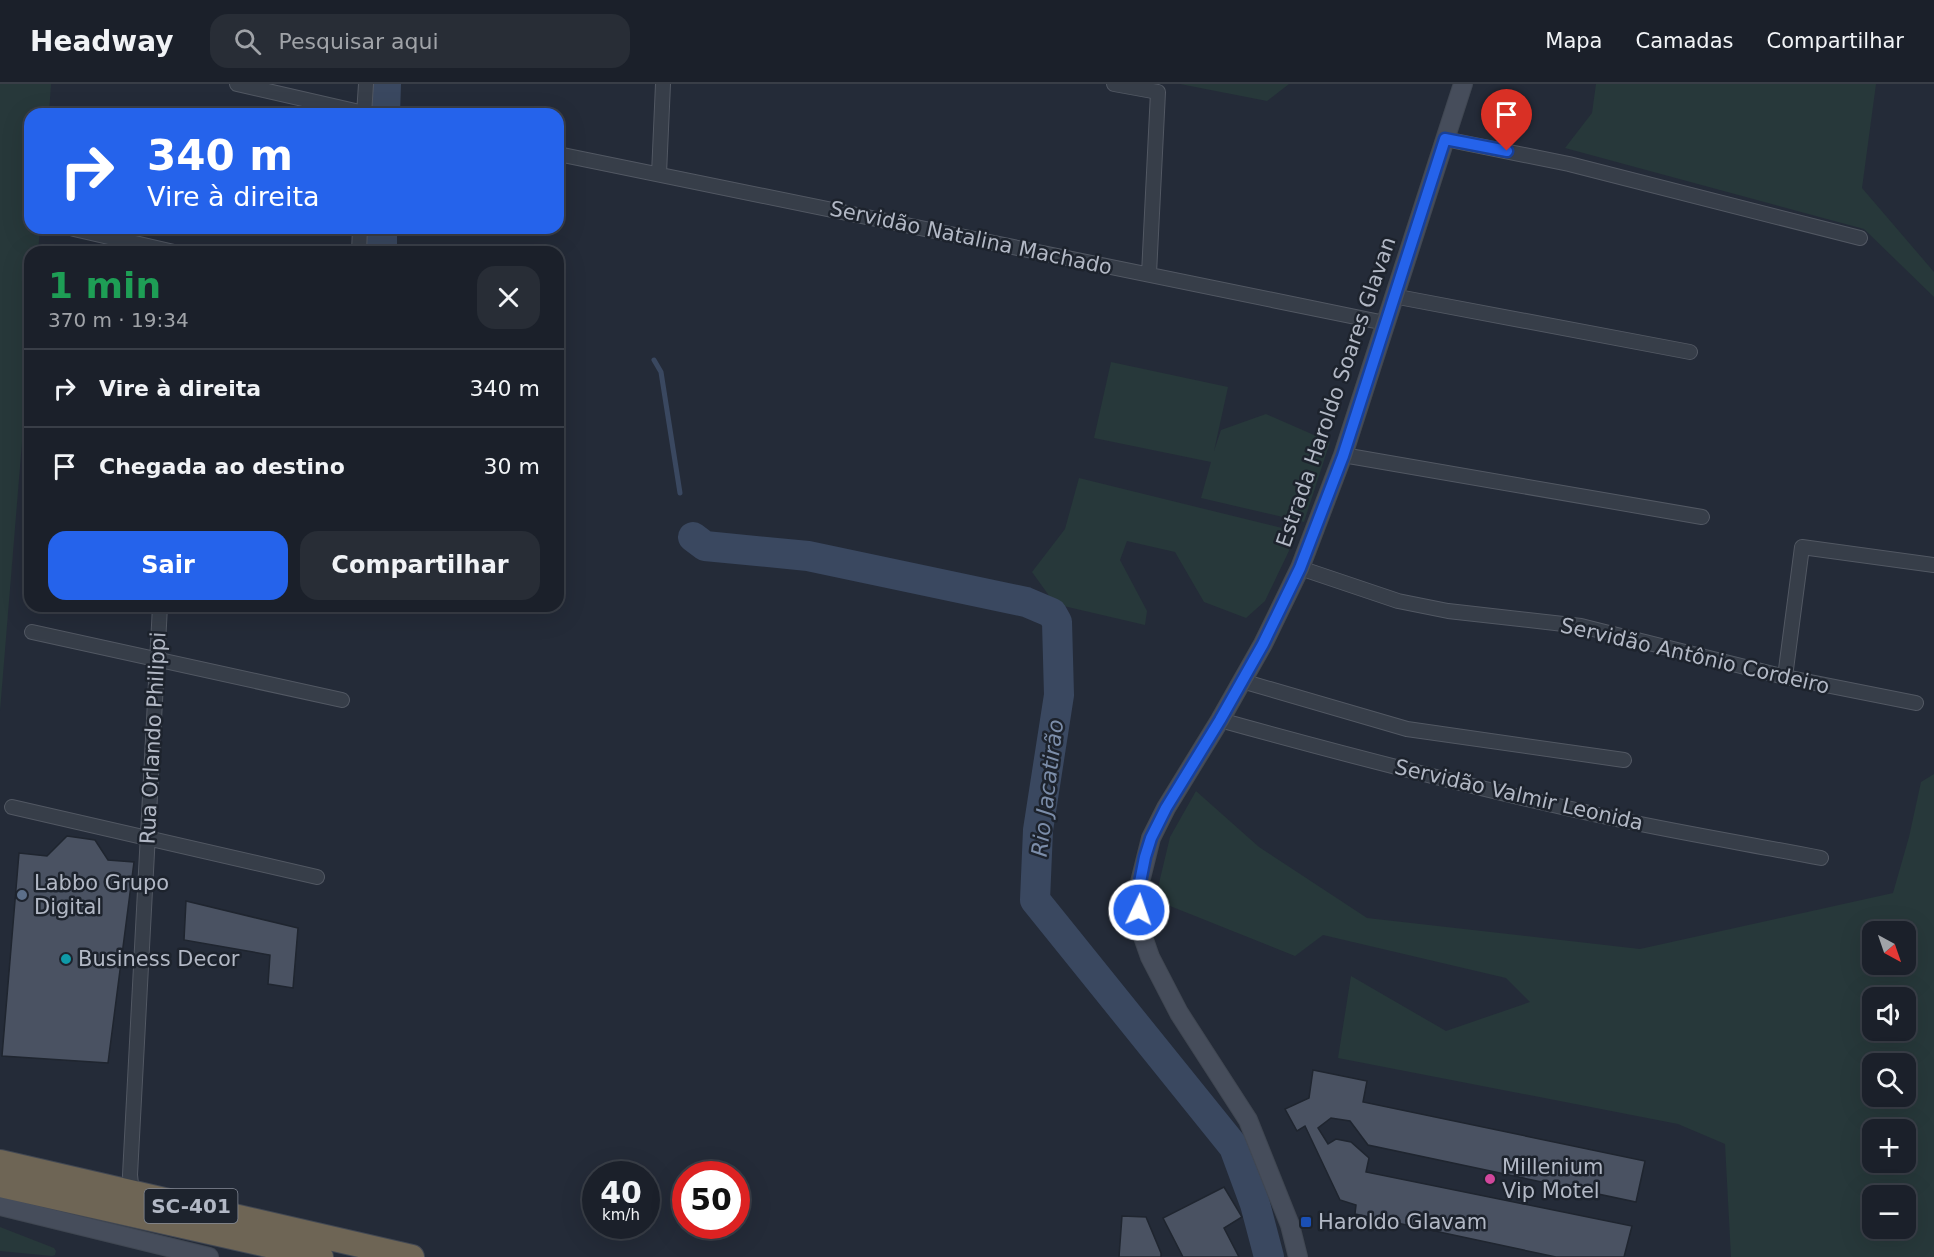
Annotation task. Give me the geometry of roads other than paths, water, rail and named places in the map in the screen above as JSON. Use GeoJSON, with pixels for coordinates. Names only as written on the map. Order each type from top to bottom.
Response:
{"type":"FeatureCollection","features":[{"type":"Feature","properties":{"kind":"highway","name":"SC-401"},"geometry":{"type":"LineString","coordinates":[[0,1162],[412,1257]]}},
{"type":"Feature","properties":{"kind":"highway","name":"SC-401"},"geometry":{"type":"LineString","coordinates":[[0,1185],[321,1257]]}},
{"type":"Feature","properties":{"kind":"main road","name":"Estrada Haroldo Soares Glavan"},"geometry":{"type":"LineString","coordinates":[[1298,1257],[1290,1225],[1248,1120],[1179,1013],[1150,957],[1142,934],[1139,910],[1140,882],[1151,838],[1166,808],[1242,681],[1300,568],[1343,456],[1384,323],[1463,84]]}},
{"type":"Feature","properties":{"kind":"main road"},"geometry":{"type":"LineString","coordinates":[[0,1206],[209,1257]]}},
{"type":"Feature","properties":{"kind":"street"},"geometry":{"type":"LineString","coordinates":[[237,84],[342,108]]}},
{"type":"Feature","properties":{"kind":"street"},"geometry":{"type":"LineString","coordinates":[[364,108],[366,84]]}},
{"type":"Feature","properties":{"kind":"street"},"geometry":{"type":"LineString","coordinates":[[659,174],[663,84]]}},
{"type":"Feature","properties":{"kind":"street"},"geometry":{"type":"LineString","coordinates":[[1114,84],[1158,92],[1149,274]]}},
{"type":"Feature","properties":{"kind":"street"},"geometry":{"type":"LineString","coordinates":[[1445,139],[1569,164],[1860,238]]}},
{"type":"Feature","properties":{"kind":"street","name":"Servidão Natalina Machado"},"geometry":{"type":"LineString","coordinates":[[564,155],[1384,323]]}},
{"type":"Feature","properties":{"kind":"street"},"geometry":{"type":"LineString","coordinates":[[96,234],[148,246]]}},
{"type":"Feature","properties":{"kind":"street"},"geometry":{"type":"LineString","coordinates":[[1393,296],[1690,352]]}},
{"type":"Feature","properties":{"kind":"street"},"geometry":{"type":"LineString","coordinates":[[1343,456],[1702,517]]}},
{"type":"Feature","properties":{"kind":"street"},"geometry":{"type":"LineString","coordinates":[[1785,677],[1802,547],[1934,564]]}},
{"type":"Feature","properties":{"kind":"street","name":"Servidão Antônio Cordeiro"},"geometry":{"type":"LineString","coordinates":[[1300,568],[1398,601],[1448,611],[1581,626],[1785,677],[1916,703]]}},
{"type":"Feature","properties":{"kind":"street","name":"Rua Orlando Philippi"},"geometry":{"type":"LineString","coordinates":[[132,1192],[130,1174],[160,612]]}},
{"type":"Feature","properties":{"kind":"street"},"geometry":{"type":"LineString","coordinates":[[32,632],[342,700]]}},
{"type":"Feature","properties":{"kind":"street"},"geometry":{"type":"LineString","coordinates":[[1242,681],[1407,729],[1624,760]]}},
{"type":"Feature","properties":{"kind":"street","name":"Servidão Valmir Leonida"},"geometry":{"type":"LineString","coordinates":[[1220,720],[1339,753],[1504,793],[1622,820],[1821,858]]}},
{"type":"Feature","properties":{"kind":"street"},"geometry":{"type":"LineString","coordinates":[[12,807],[317,877]]}},
{"type":"Feature","properties":{"kind":"waterway","name":"Rio Jacatirão"},"geometry":{"type":"LineString","coordinates":[[385,108],[386,84]]}},
{"type":"Feature","properties":{"kind":"waterway","name":"Rio Jacatirão"},"geometry":{"type":"LineString","coordinates":[[382,234],[382,246]]}},
{"type":"Feature","properties":{"kind":"waterway"},"geometry":{"type":"LineString","coordinates":[[654,360],[661,372],[680,493]]}},
{"type":"Feature","properties":{"kind":"waterway","name":"Rio Jacatirão"},"geometry":{"type":"LineString","coordinates":[[693,537],[705,546],[808,556],[1026,602],[1052,613],[1057,622],[1059,695],[1038,830],[1035,900],[1234,1147],[1255,1204],[1269,1257]]}},
{"type":"Feature","properties":{"kind":"place","name":"Labbo Grupo Digital"},"geometry":{"type":"Point","coordinates":[22,895]}},
{"type":"Feature","properties":{"kind":"place","name":"Business Decor"},"geometry":{"type":"Point","coordinates":[66,959]}},
{"type":"Feature","properties":{"kind":"place","name":"Millenium Vip Motel"},"geometry":{"type":"Point","coordinates":[1490,1179]}},
{"type":"Feature","properties":{"kind":"place","name":"Haroldo Glavam"},"geometry":{"type":"Point","coordinates":[1306,1222]}}]}
